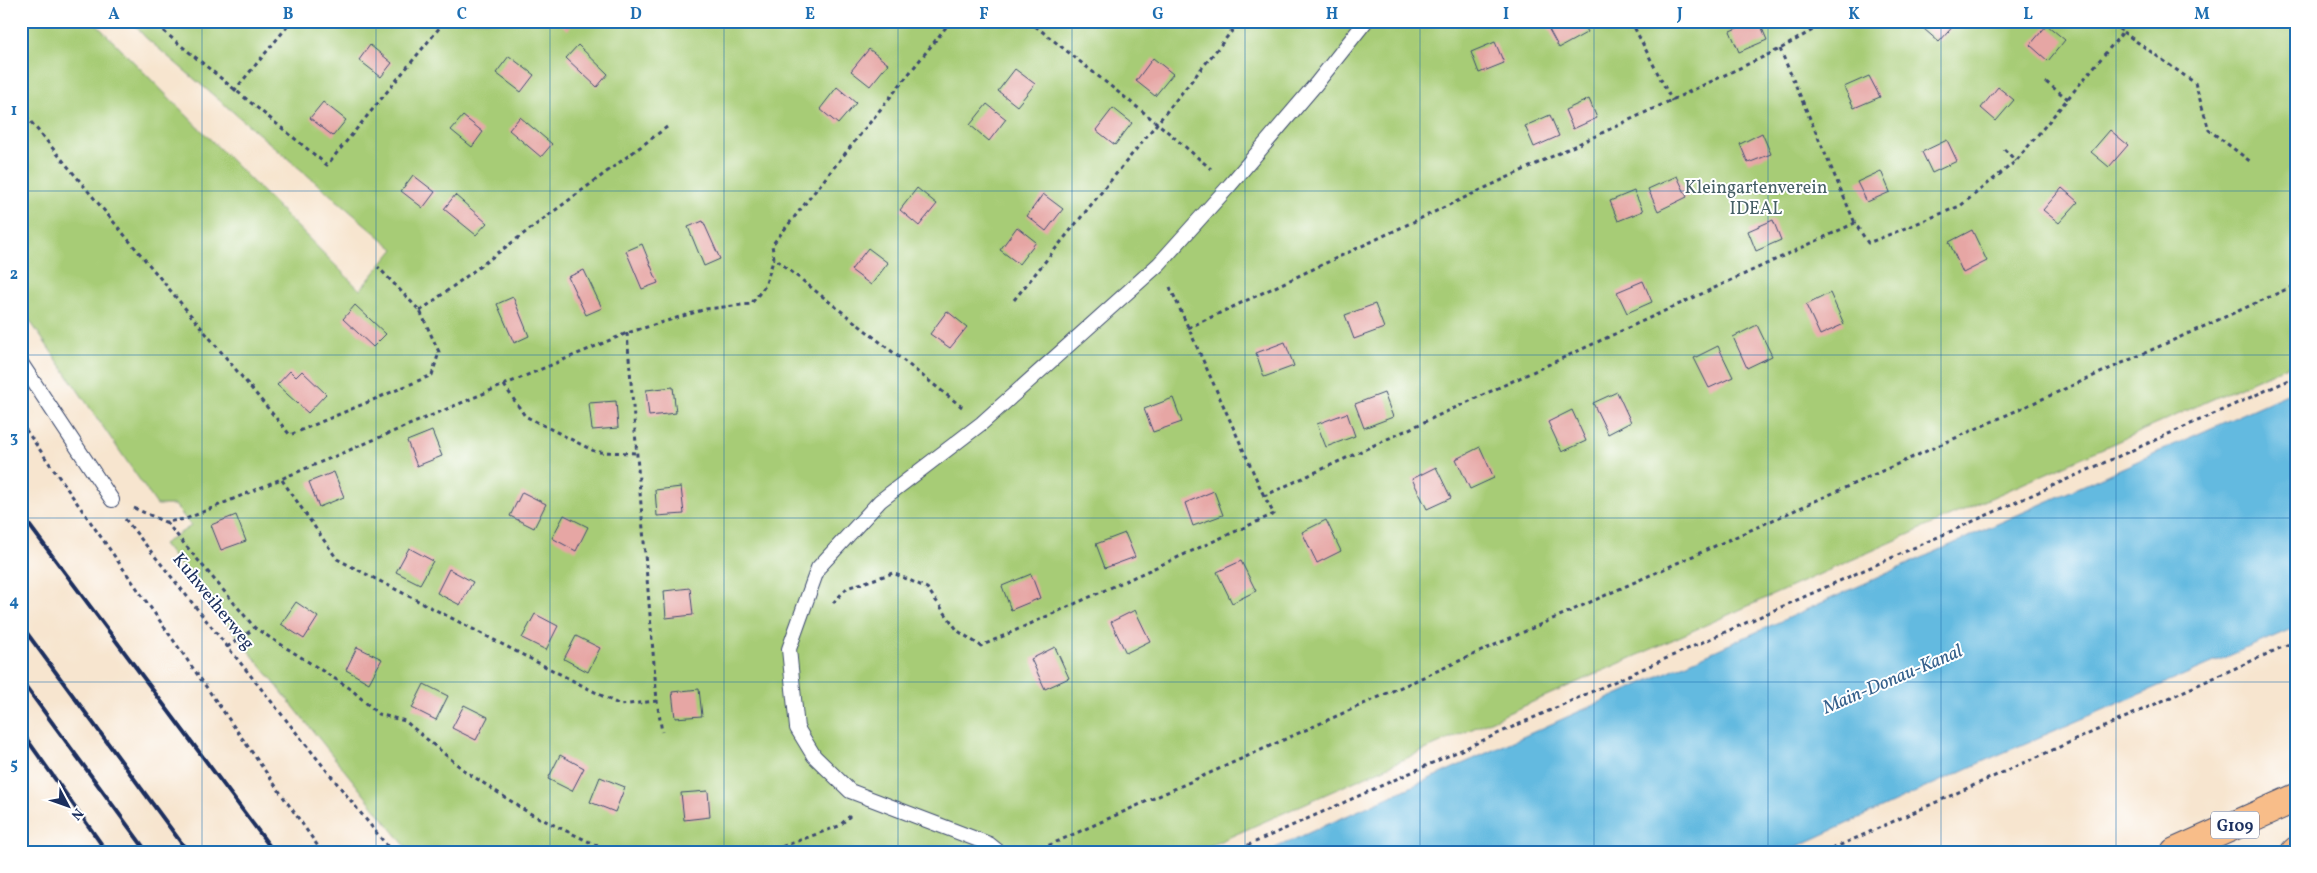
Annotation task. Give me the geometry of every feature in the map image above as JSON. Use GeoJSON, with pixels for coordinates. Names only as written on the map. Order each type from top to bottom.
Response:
{"type":"FeatureCollection","features":[{"type":"Feature","properties":{"kind":"highway","name":"G109"},"geometry":{"type":"LineString","coordinates":[[2175,852],[2296,798]]}},
{"type":"Feature","properties":{"kind":"lane"},"geometry":{"type":"LineString","coordinates":[[999,852],[989,844],[850,792],[814,756],[797,728],[789,649],[818,568],[880,501],[982,423],[1159,264],[1230,185],[1316,84],[1366,21]]}},
{"type":"Feature","properties":{"kind":"lane"},"geometry":{"type":"LineString","coordinates":[[21,363],[112,500]]}},
{"type":"Feature","properties":{"kind":"path"},"geometry":{"type":"LineString","coordinates":[[151,21],[327,165],[445,21]]}},
{"type":"Feature","properties":{"kind":"path"},"geometry":{"type":"LineString","coordinates":[[234,90],[292,21]]}},
{"type":"Feature","properties":{"kind":"path"},"geometry":{"type":"LineString","coordinates":[[165,522],[186,519],[282,480],[627,333],[706,309],[751,304],[765,286],[774,258],[772,245],[951,21]]}},
{"type":"Feature","properties":{"kind":"path"},"geometry":{"type":"LineString","coordinates":[[1029,21],[1156,122],[1230,185]]}},
{"type":"Feature","properties":{"kind":"path"},"geometry":{"type":"LineString","coordinates":[[1014,300],[1156,122],[1240,21]]}},
{"type":"Feature","properties":{"kind":"path"},"geometry":{"type":"LineString","coordinates":[[1631,21],[1672,101]]}},
{"type":"Feature","properties":{"kind":"path"},"geometry":{"type":"LineString","coordinates":[[1188,328],[1672,101],[1780,49],[1828,21]]}},
{"type":"Feature","properties":{"kind":"path"},"geometry":{"type":"LineString","coordinates":[[2109,21],[2194,83],[2209,130],[2251,162]]}},
{"type":"Feature","properties":{"kind":"path"},"geometry":{"type":"LineString","coordinates":[[1780,49],[1855,223],[1868,243],[1960,206],[2016,161],[2123,32]]}},
{"type":"Feature","properties":{"kind":"path"},"geometry":{"type":"LineString","coordinates":[[2046,82],[2068,99]]}},
{"type":"Feature","properties":{"kind":"path"},"geometry":{"type":"LineString","coordinates":[[21,110],[290,435],[432,375],[439,352],[420,311],[378,267]]}},
{"type":"Feature","properties":{"kind":"path"},"geometry":{"type":"LineString","coordinates":[[420,311],[667,127]]}},
{"type":"Feature","properties":{"kind":"path"},"geometry":{"type":"LineString","coordinates":[[2004,149],[2016,161]]}},
{"type":"Feature","properties":{"kind":"path"},"geometry":{"type":"LineString","coordinates":[[1264,496],[1855,223]]}},
{"type":"Feature","properties":{"kind":"path"},"geometry":{"type":"LineString","coordinates":[[774,258],[982,423]]}},
{"type":"Feature","properties":{"kind":"path"},"geometry":{"type":"LineString","coordinates":[[828,608],[847,588],[893,573],[927,588],[958,631],[981,646],[1274,514],[1264,496],[1159,264]]}},
{"type":"Feature","properties":{"kind":"path"},"geometry":{"type":"LineString","coordinates":[[1034,852],[2296,285]]}},
{"type":"Feature","properties":{"kind":"path"},"geometry":{"type":"LineString","coordinates":[[627,333],[657,700],[662,732]]}},
{"type":"Feature","properties":{"kind":"path"},"geometry":{"type":"LineString","coordinates":[[1233,852],[2296,377]]}},
{"type":"Feature","properties":{"kind":"path"},"geometry":{"type":"LineString","coordinates":[[504,385],[525,416],[596,452],[637,453]]}},
{"type":"Feature","properties":{"kind":"path"},"geometry":{"type":"LineString","coordinates":[[21,423],[322,852]]}},
{"type":"Feature","properties":{"kind":"path"},"geometry":{"type":"LineString","coordinates":[[282,480],[337,559],[620,705],[657,700]]}},
{"type":"Feature","properties":{"kind":"path"},"geometry":{"type":"LineString","coordinates":[[112,500],[146,512],[165,522],[255,628],[351,690],[378,714],[405,721],[464,771],[529,813],[604,850],[617,852]]}},
{"type":"Feature","properties":{"kind":"path","name":"Kuhweiherweg"},"geometry":{"type":"LineString","coordinates":[[112,500],[137,536],[392,852]]}},
{"type":"Feature","properties":{"kind":"path"},"geometry":{"type":"LineString","coordinates":[[227,647],[255,628]]}},
{"type":"Feature","properties":{"kind":"path"},"geometry":{"type":"LineString","coordinates":[[1825,852],[2296,641]]}},
{"type":"Feature","properties":{"kind":"path"},"geometry":{"type":"LineString","coordinates":[[759,852],[770,851],[839,826],[868,799]]}},
{"type":"Feature","properties":{"kind":"green space","name":"Kleingartenverein IDEAL"},"geometry":{"type":"Polygon","coordinates":[[[21,21],[93,21],[360,290],[394,249],[145,37],[131,21],[2296,21],[2296,362],[1196,852],[410,852],[163,544],[191,526],[175,505],[157,505],[21,308],[21,21]]]}},
{"type":"Feature","properties":{"kind":"water","name":"Main-Donau-Kanal"},"geometry":{"type":"Polygon","coordinates":[[[2296,390],[2296,627],[1984,761],[1785,852],[1266,852],[2296,390]]]}},
{"type":"Feature","properties":{"kind":"building"},"geometry":{"type":"Polygon","coordinates":[[[556,21],[575,21],[568,30],[556,21]]]}},
{"type":"Feature","properties":{"kind":"building"},"geometry":{"type":"Polygon","coordinates":[[[1551,21],[1582,21],[1588,32],[1559,48],[1546,24],[1551,21]]]}},
{"type":"Feature","properties":{"kind":"building"},"geometry":{"type":"Polygon","coordinates":[[[1753,21],[1759,21],[1767,40],[1739,52],[1730,31],[1753,21]]]}},
{"type":"Feature","properties":{"kind":"building"},"geometry":{"type":"Polygon","coordinates":[[[1931,21],[1955,21],[1956,23],[1939,42],[1924,29],[1931,21]]]}},
{"type":"Feature","properties":{"kind":"building"},"geometry":{"type":"Polygon","coordinates":[[[2047,25],[2065,40],[2048,61],[2030,45],[2047,25]]]}},
{"type":"Feature","properties":{"kind":"building"},"geometry":{"type":"Polygon","coordinates":[[[1495,42],[1504,63],[1479,73],[1471,52],[1495,42]]]}},
{"type":"Feature","properties":{"kind":"building"},"geometry":{"type":"Polygon","coordinates":[[[370,45],[392,63],[381,77],[359,60],[370,45]]]}},
{"type":"Feature","properties":{"kind":"building"},"geometry":{"type":"Polygon","coordinates":[[[578,45],[608,74],[597,87],[566,58],[578,45]]]}},
{"type":"Feature","properties":{"kind":"building"},"geometry":{"type":"Polygon","coordinates":[[[869,49],[888,64],[870,86],[851,71],[869,49]]]}},
{"type":"Feature","properties":{"kind":"building"},"geometry":{"type":"Polygon","coordinates":[[[509,56],[534,75],[521,92],[496,73],[509,56]]]}},
{"type":"Feature","properties":{"kind":"building"},"geometry":{"type":"Polygon","coordinates":[[[1153,58],[1173,74],[1155,96],[1136,81],[1153,58]]]}},
{"type":"Feature","properties":{"kind":"building"},"geometry":{"type":"Polygon","coordinates":[[[1015,69],[1035,84],[1017,106],[998,91],[1015,69]]]}},
{"type":"Feature","properties":{"kind":"building"},"geometry":{"type":"Polygon","coordinates":[[[1869,76],[1880,97],[1854,108],[1844,87],[1869,76]]]}},
{"type":"Feature","properties":{"kind":"building"},"geometry":{"type":"Polygon","coordinates":[[[837,87],[856,103],[838,124],[820,109],[837,87]]]}},
{"type":"Feature","properties":{"kind":"building"},"geometry":{"type":"Polygon","coordinates":[[[1998,87],[2014,100],[1996,121],[1981,108],[1998,87]]]}},
{"type":"Feature","properties":{"kind":"building"},"geometry":{"type":"Polygon","coordinates":[[[1589,99],[1597,118],[1573,129],[1565,110],[1589,99]]]}},
{"type":"Feature","properties":{"kind":"building"},"geometry":{"type":"Polygon","coordinates":[[[323,102],[346,120],[333,136],[310,118],[323,102]]]}},
{"type":"Feature","properties":{"kind":"building"},"geometry":{"type":"Polygon","coordinates":[[[987,104],[1006,119],[989,141],[970,125],[987,104]]]}},
{"type":"Feature","properties":{"kind":"building"},"geometry":{"type":"Polygon","coordinates":[[[1113,108],[1132,123],[1115,145],[1096,130],[1113,108]]]}},
{"type":"Feature","properties":{"kind":"building"},"geometry":{"type":"Polygon","coordinates":[[[1550,115],[1559,136],[1534,147],[1525,126],[1550,115]]]}},
{"type":"Feature","properties":{"kind":"building"},"geometry":{"type":"Polygon","coordinates":[[[463,116],[483,132],[472,147],[451,130],[463,116]]]}},
{"type":"Feature","properties":{"kind":"building"},"geometry":{"type":"Polygon","coordinates":[[[520,117],[552,144],[541,157],[509,130],[520,117]]]}},
{"type":"Feature","properties":{"kind":"building"},"geometry":{"type":"Polygon","coordinates":[[[2110,130],[2128,145],[2109,167],[2091,152],[2110,130]]]}},
{"type":"Feature","properties":{"kind":"building"},"geometry":{"type":"Polygon","coordinates":[[[1762,133],[1771,154],[1748,163],[1740,144],[1762,133]]]}},
{"type":"Feature","properties":{"kind":"building"},"geometry":{"type":"Polygon","coordinates":[[[1947,140],[1957,161],[1932,173],[1922,152],[1947,140]]]}},
{"type":"Feature","properties":{"kind":"building"},"geometry":{"type":"Polygon","coordinates":[[[1881,171],[1890,192],[1867,202],[1857,182],[1881,171]]]}},
{"type":"Feature","properties":{"kind":"building"},"geometry":{"type":"Polygon","coordinates":[[[413,175],[435,192],[423,208],[401,191],[413,175]]]}},
{"type":"Feature","properties":{"kind":"building"},"geometry":{"type":"Polygon","coordinates":[[[1677,176],[1687,197],[1658,211],[1648,189],[1677,176]]]}},
{"type":"Feature","properties":{"kind":"building"},"geometry":{"type":"Polygon","coordinates":[[[917,188],[937,204],[919,226],[900,210],[917,188]]]}},
{"type":"Feature","properties":{"kind":"building"},"geometry":{"type":"Polygon","coordinates":[[[2062,188],[2078,202],[2059,223],[2043,210],[2062,188]]]}},
{"type":"Feature","properties":{"kind":"building"},"geometry":{"type":"Polygon","coordinates":[[[1634,191],[1643,211],[1618,221],[1610,201],[1634,191]]]}},
{"type":"Feature","properties":{"kind":"building"},"geometry":{"type":"Polygon","coordinates":[[[1043,194],[1063,209],[1046,231],[1027,216],[1043,194]]]}},
{"type":"Feature","properties":{"kind":"building"},"geometry":{"type":"Polygon","coordinates":[[[455,195],[487,223],[476,235],[444,209],[455,195]]]}},
{"type":"Feature","properties":{"kind":"building"},"geometry":{"type":"Polygon","coordinates":[[[1773,220],[1781,240],[1756,251],[1748,231],[1773,220]]]}},
{"type":"Feature","properties":{"kind":"building"},"geometry":{"type":"Polygon","coordinates":[[[703,221],[720,259],[704,266],[688,227],[703,221]]]}},
{"type":"Feature","properties":{"kind":"building"},"geometry":{"type":"Polygon","coordinates":[[[1017,227],[1036,242],[1019,264],[1000,250],[1017,227]]]}},
{"type":"Feature","properties":{"kind":"building"},"geometry":{"type":"Polygon","coordinates":[[[1972,230],[1987,261],[1963,273],[1949,242],[1972,230]]]}},
{"type":"Feature","properties":{"kind":"building"},"geometry":{"type":"Polygon","coordinates":[[[642,244],[658,283],[642,289],[626,251],[642,244]]]}},
{"type":"Feature","properties":{"kind":"building"},"geometry":{"type":"Polygon","coordinates":[[[868,248],[888,263],[871,285],[851,270],[868,248]]]}},
{"type":"Feature","properties":{"kind":"building"},"geometry":{"type":"Polygon","coordinates":[[[584,270],[602,308],[586,315],[568,277],[584,270]]]}},
{"type":"Feature","properties":{"kind":"building"},"geometry":{"type":"Polygon","coordinates":[[[1643,281],[1652,302],[1627,313],[1617,292],[1643,281]]]}},
{"type":"Feature","properties":{"kind":"building"},"geometry":{"type":"Polygon","coordinates":[[[1830,293],[1844,324],[1820,335],[1806,305],[1830,293]]]}},
{"type":"Feature","properties":{"kind":"building"},"geometry":{"type":"Polygon","coordinates":[[[513,297],[529,336],[514,343],[497,304],[513,297]]]}},
{"type":"Feature","properties":{"kind":"building"},"geometry":{"type":"Polygon","coordinates":[[[1375,304],[1384,328],[1354,339],[1345,315],[1375,304]]]}},
{"type":"Feature","properties":{"kind":"building"},"geometry":{"type":"Polygon","coordinates":[[[355,305],[386,334],[373,347],[343,319],[355,305]]]}},
{"type":"Feature","properties":{"kind":"building"},"geometry":{"type":"Polygon","coordinates":[[[947,311],[967,327],[950,348],[930,334],[947,311]]]}},
{"type":"Feature","properties":{"kind":"building"},"geometry":{"type":"Polygon","coordinates":[[[1757,325],[1772,356],[1747,368],[1733,337],[1757,325]]]}},
{"type":"Feature","properties":{"kind":"building"},"geometry":{"type":"Polygon","coordinates":[[[1285,342],[1294,366],[1264,377],[1256,353],[1285,342]]]}},
{"type":"Feature","properties":{"kind":"building"},"geometry":{"type":"Polygon","coordinates":[[[1718,346],[1733,377],[1709,388],[1694,358],[1718,346]]]}},
{"type":"Feature","properties":{"kind":"building"},"geometry":{"type":"Polygon","coordinates":[[[290,371],[296,377],[302,371],[326,394],[308,413],[277,385],[290,371]]]}},
{"type":"Feature","properties":{"kind":"building"},"geometry":{"type":"Polygon","coordinates":[[[673,387],[676,413],[649,416],[646,390],[673,387]]]}},
{"type":"Feature","properties":{"kind":"building"},"geometry":{"type":"Polygon","coordinates":[[[1617,392],[1631,422],[1608,434],[1593,403],[1617,392]]]}},
{"type":"Feature","properties":{"kind":"building"},"geometry":{"type":"Polygon","coordinates":[[[1384,393],[1393,417],[1364,428],[1355,404],[1384,393]]]}},
{"type":"Feature","properties":{"kind":"building"},"geometry":{"type":"Polygon","coordinates":[[[1173,398],[1182,422],[1153,432],[1144,409],[1173,398]]]}},
{"type":"Feature","properties":{"kind":"building"},"geometry":{"type":"Polygon","coordinates":[[[616,401],[618,428],[592,430],[589,403],[616,401]]]}},
{"type":"Feature","properties":{"kind":"building"},"geometry":{"type":"Polygon","coordinates":[[[1572,410],[1586,441],[1562,452],[1548,422],[1572,410]]]}},
{"type":"Feature","properties":{"kind":"building"},"geometry":{"type":"Polygon","coordinates":[[[1347,413],[1355,436],[1326,447],[1317,424],[1347,413]]]}},
{"type":"Feature","properties":{"kind":"building"},"geometry":{"type":"Polygon","coordinates":[[[432,431],[442,456],[417,466],[407,441],[432,431]]]}},
{"type":"Feature","properties":{"kind":"building"},"geometry":{"type":"Polygon","coordinates":[[[1480,447],[1494,478],[1470,489],[1456,459],[1480,447]]]}},
{"type":"Feature","properties":{"kind":"building"},"geometry":{"type":"Polygon","coordinates":[[[1436,467],[1451,498],[1427,509],[1412,479],[1436,467]]]}},
{"type":"Feature","properties":{"kind":"building"},"geometry":{"type":"Polygon","coordinates":[[[334,472],[344,497],[319,507],[309,482],[334,472]]]}},
{"type":"Feature","properties":{"kind":"building"},"geometry":{"type":"Polygon","coordinates":[[[681,487],[684,514],[657,516],[655,490],[681,487]]]}},
{"type":"Feature","properties":{"kind":"building"},"geometry":{"type":"Polygon","coordinates":[[[1214,491],[1223,515],[1193,526],[1185,503],[1214,491]]]}},
{"type":"Feature","properties":{"kind":"building"},"geometry":{"type":"Polygon","coordinates":[[[522,492],[546,504],[534,528],[510,516],[522,492]]]}},
{"type":"Feature","properties":{"kind":"building"},"geometry":{"type":"Polygon","coordinates":[[[236,515],[246,541],[221,550],[211,525],[236,515]]]}},
{"type":"Feature","properties":{"kind":"building"},"geometry":{"type":"Polygon","coordinates":[[[564,515],[588,527],[576,551],[552,538],[564,515]]]}},
{"type":"Feature","properties":{"kind":"building"},"geometry":{"type":"Polygon","coordinates":[[[1326,520],[1341,551],[1317,563],[1302,532],[1326,520]]]}},
{"type":"Feature","properties":{"kind":"building"},"geometry":{"type":"Polygon","coordinates":[[[1125,533],[1135,557],[1105,568],[1096,544],[1125,533]]]}},
{"type":"Feature","properties":{"kind":"building"},"geometry":{"type":"Polygon","coordinates":[[[409,548],[433,561],[420,584],[396,572],[409,548]]]}},
{"type":"Feature","properties":{"kind":"building"},"geometry":{"type":"Polygon","coordinates":[[[1241,561],[1256,591],[1232,603],[1217,572],[1241,561]]]}},
{"type":"Feature","properties":{"kind":"building"},"geometry":{"type":"Polygon","coordinates":[[[449,569],[473,582],[460,605],[437,593],[449,569]]]}},
{"type":"Feature","properties":{"kind":"building"},"geometry":{"type":"Polygon","coordinates":[[[1031,574],[1040,598],[1011,610],[1002,586],[1031,574]]]}},
{"type":"Feature","properties":{"kind":"building"},"geometry":{"type":"Polygon","coordinates":[[[690,588],[693,615],[666,618],[664,591],[690,588]]]}},
{"type":"Feature","properties":{"kind":"building"},"geometry":{"type":"Polygon","coordinates":[[[296,602],[318,617],[304,639],[281,624],[296,602]]]}},
{"type":"Feature","properties":{"kind":"building"},"geometry":{"type":"Polygon","coordinates":[[[1135,610],[1150,641],[1126,653],[1111,622],[1135,610]]]}},
{"type":"Feature","properties":{"kind":"building"},"geometry":{"type":"Polygon","coordinates":[[[535,614],[558,626],[546,650],[522,638],[535,614]]]}},
{"type":"Feature","properties":{"kind":"building"},"geometry":{"type":"Polygon","coordinates":[[[576,636],[600,648],[588,672],[564,659],[576,636]]]}},
{"type":"Feature","properties":{"kind":"building"},"geometry":{"type":"Polygon","coordinates":[[[357,647],[382,659],[369,683],[346,670],[357,647]]]}},
{"type":"Feature","properties":{"kind":"building"},"geometry":{"type":"Polygon","coordinates":[[[1055,647],[1069,678],[1045,689],[1031,659],[1055,647]]]}},
{"type":"Feature","properties":{"kind":"building"},"geometry":{"type":"Polygon","coordinates":[[[424,684],[448,696],[436,720],[412,708],[424,684]]]}},
{"type":"Feature","properties":{"kind":"building"},"geometry":{"type":"Polygon","coordinates":[[[699,689],[702,716],[675,718],[672,692],[699,689]]]}},
{"type":"Feature","properties":{"kind":"building"},"geometry":{"type":"Polygon","coordinates":[[[464,705],[488,717],[476,740],[452,728],[464,705]]]}},
{"type":"Feature","properties":{"kind":"building"},"geometry":{"type":"Polygon","coordinates":[[[560,755],[584,768],[572,791],[548,779],[560,755]]]}},
{"type":"Feature","properties":{"kind":"building"},"geometry":{"type":"Polygon","coordinates":[[[600,777],[625,787],[615,812],[590,802],[600,777]]]}},
{"type":"Feature","properties":{"kind":"building"},"geometry":{"type":"Polygon","coordinates":[[[708,791],[710,817],[684,820],[681,793],[708,791]]]}},
{"type":"Feature","properties":{"kind":"railway"},"geometry":{"type":"LineString","coordinates":[[21,514],[274,852]]}},
{"type":"Feature","properties":{"kind":"railway"},"geometry":{"type":"LineString","coordinates":[[21,625],[188,852]]}},
{"type":"Feature","properties":{"kind":"railway"},"geometry":{"type":"LineString","coordinates":[[21,680],[147,852]]}},
{"type":"Feature","properties":{"kind":"railway"},"geometry":{"type":"LineString","coordinates":[[21,731],[107,852]]}}]}
